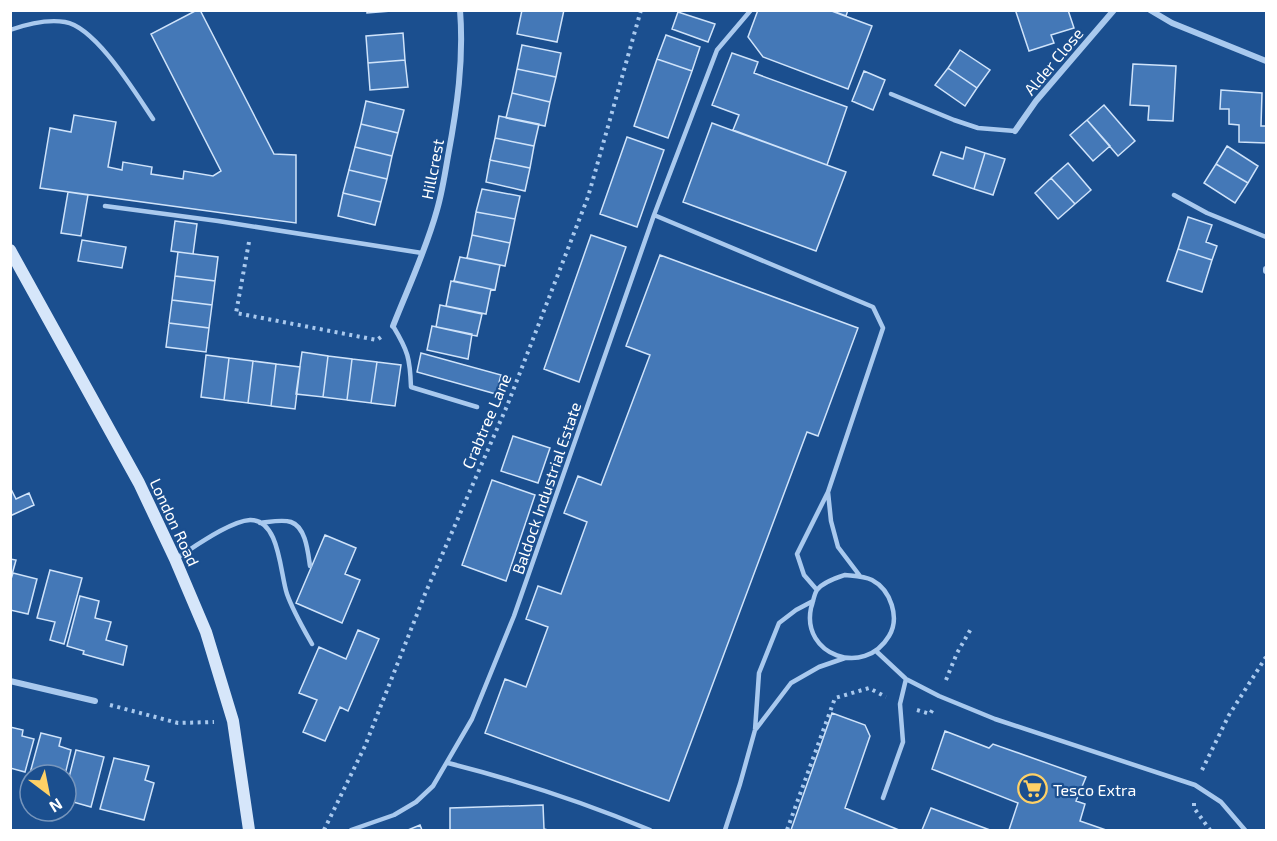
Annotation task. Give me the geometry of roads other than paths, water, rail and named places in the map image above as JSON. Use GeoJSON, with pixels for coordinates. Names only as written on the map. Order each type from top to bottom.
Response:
{"type":"FeatureCollection","features":[{"type":"Feature","properties":{"kind":"main road","name":"London Road"},"geometry":{"type":"LineString","coordinates":[[10,250],[139,483],[206,632],[233,721],[249,831]]}},
{"type":"Feature","properties":{"kind":"street","name":"Hillcrest"},"geometry":{"type":"LineString","coordinates":[[393,326],[438,208],[454,123],[462,39],[460,10]]}},
{"type":"Feature","properties":{"kind":"street","name":"Alder Close"},"geometry":{"type":"LineString","coordinates":[[1015,131],[1036,101],[1114,10]]}},
{"type":"Feature","properties":{"kind":"street"},"geometry":{"type":"LineString","coordinates":[[1150,10],[1172,23],[1266,61]]}},
{"type":"Feature","properties":{"kind":"street"},"geometry":{"type":"LineString","coordinates":[[10,681],[95,701]]}},
{"type":"Feature","properties":{"kind":"lane","name":"Baldock Industrial Estate"},"geometry":{"type":"LineString","coordinates":[[351,831],[394,815],[416,801],[433,786],[472,719],[514,616],[654,215],[717,50],[751,10]]}},
{"type":"Feature","properties":{"kind":"lane"},"geometry":{"type":"LineString","coordinates":[[10,30],[24,25],[67,22],[87,34],[111,58],[153,119]]}},
{"type":"Feature","properties":{"kind":"lane"},"geometry":{"type":"LineString","coordinates":[[891,94],[978,128],[1015,131]]}},
{"type":"Feature","properties":{"kind":"lane"},"geometry":{"type":"LineString","coordinates":[[1174,195],[1207,213],[1266,237]]}},
{"type":"Feature","properties":{"kind":"lane"},"geometry":{"type":"LineString","coordinates":[[105,206],[422,253]]}},
{"type":"Feature","properties":{"kind":"lane"},"geometry":{"type":"LineString","coordinates":[[654,215],[873,307],[883,328],[828,492],[797,554],[804,575],[817,590]]}},
{"type":"Feature","properties":{"kind":"lane"},"geometry":{"type":"LineString","coordinates":[[393,326],[410,361],[411,387],[477,406]]}},
{"type":"Feature","properties":{"kind":"lane"},"geometry":{"type":"LineString","coordinates":[[828,492],[831,521],[838,547],[860,576]]}},
{"type":"Feature","properties":{"kind":"lane"},"geometry":{"type":"LineString","coordinates":[[175,559],[237,524],[252,520],[261,523],[287,521],[297,526],[308,550],[310,566]]}},
{"type":"Feature","properties":{"kind":"lane"},"geometry":{"type":"LineString","coordinates":[[261,523],[273,537],[278,548],[287,593],[312,644]]}},
{"type":"Feature","properties":{"kind":"lane"},"geometry":{"type":"LineString","coordinates":[[754,730],[791,683],[819,667],[876,651],[889,636],[894,620],[892,604],[884,590],[873,581],[860,576],[845,575],[817,590],[810,614],[811,628],[817,640],[825,649],[845,658]]}},
{"type":"Feature","properties":{"kind":"lane"},"geometry":{"type":"LineString","coordinates":[[725,831],[754,730],[759,674],[779,624],[795,610],[813,601]]}},
{"type":"Feature","properties":{"kind":"lane"},"geometry":{"type":"LineString","coordinates":[[876,651],[906,679],[939,696],[994,719],[1195,785],[1221,802],[1245,831]]}},
{"type":"Feature","properties":{"kind":"lane"},"geometry":{"type":"LineString","coordinates":[[883,798],[903,742],[900,704],[906,679]]}},
{"type":"Feature","properties":{"kind":"lane"},"geometry":{"type":"LineString","coordinates":[[448,763],[512,779],[565,796],[650,830]]}},
{"type":"Feature","properties":{"kind":"place","name":"Tesco Extra"},"geometry":{"type":"Point","coordinates":[1032,789]}}]}
